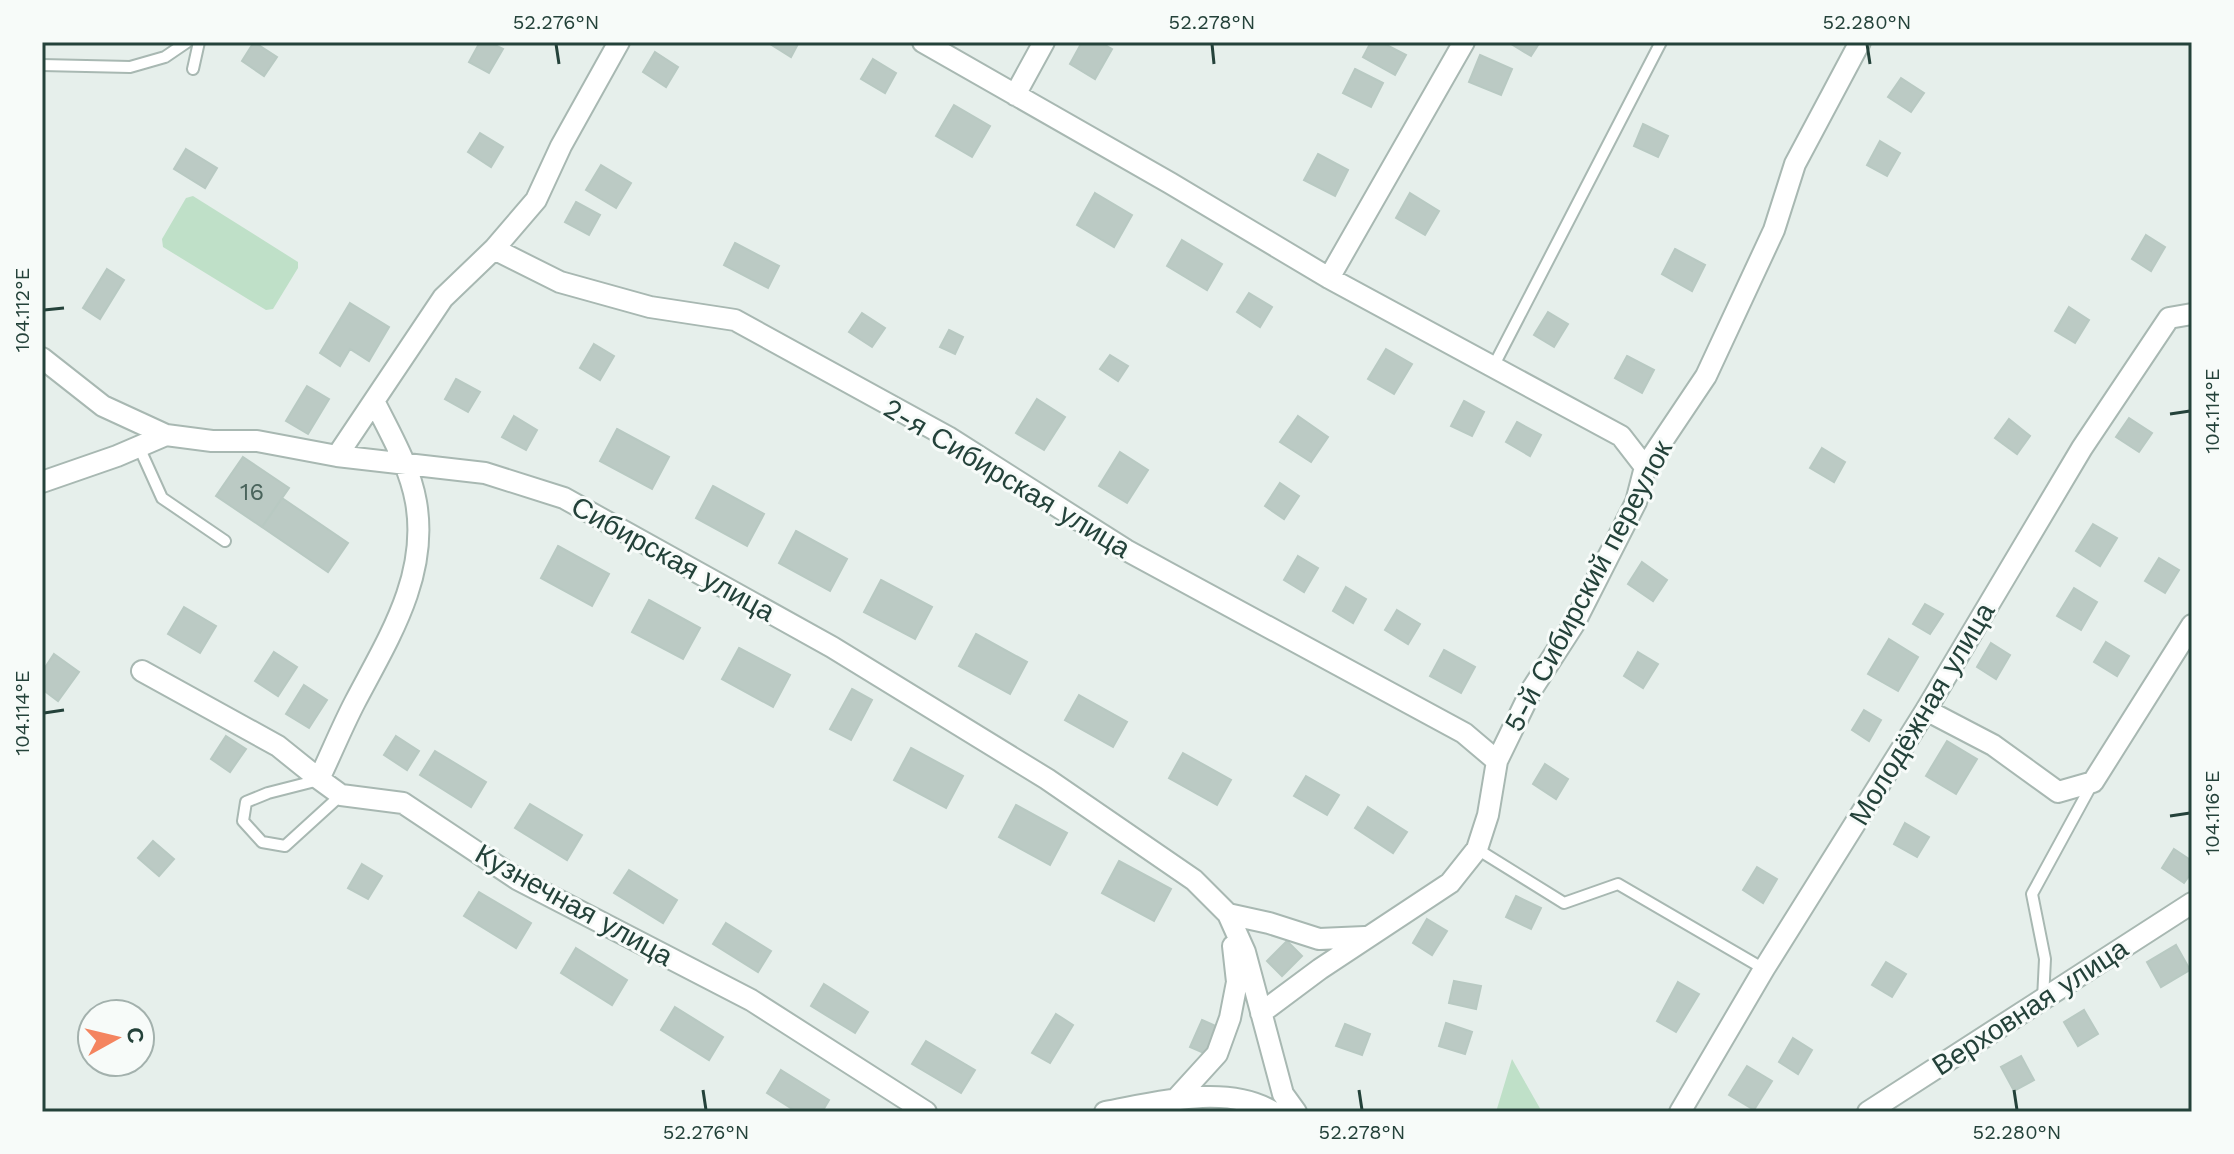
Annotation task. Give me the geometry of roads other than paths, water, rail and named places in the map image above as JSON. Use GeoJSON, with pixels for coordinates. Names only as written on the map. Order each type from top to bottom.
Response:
{"type":"FeatureCollection","features":[{"type":"Feature","properties":{"kind":"street"},"geometry":{"type":"LineString","coordinates":[[337,456],[443,298],[494,249],[536,200],[561,146],[619,42]]}},
{"type":"Feature","properties":{"kind":"street"},"geometry":{"type":"LineString","coordinates":[[923,42],[1329,278],[1621,436],[1645,467]]}},
{"type":"Feature","properties":{"kind":"street"},"geometry":{"type":"LineString","coordinates":[[1015,95],[1044,42]]}},
{"type":"Feature","properties":{"kind":"street"},"geometry":{"type":"LineString","coordinates":[[1329,278],[1464,42]]}},
{"type":"Feature","properties":{"kind":"street","name":"5-й Сибирский переулок"},"geometry":{"type":"LineString","coordinates":[[1261,1013],[1366,937],[1450,883],[1477,849],[1488,815],[1497,761],[1532,689],[1574,624],[1630,516],[1645,467],[1706,376],[1774,230],[1795,164],[1860,42]]}},
{"type":"Feature","properties":{"kind":"street","name":"2-я Сибирская улица"},"geometry":{"type":"LineString","coordinates":[[494,249],[560,282],[650,307],[735,320],[948,437],[1126,550],[1464,733],[1497,761]]}},
{"type":"Feature","properties":{"kind":"street","name":"Молодёжная улица"},"geometry":{"type":"LineString","coordinates":[[1680,1112],[2082,448],[2169,318],[2192,314]]}},
{"type":"Feature","properties":{"kind":"street"},"geometry":{"type":"LineString","coordinates":[[42,358],[103,406],[166,435]]}},
{"type":"Feature","properties":{"kind":"street"},"geometry":{"type":"LineString","coordinates":[[319,779],[348,715],[404,608],[418,554],[416,502],[404,463],[374,401]]}},
{"type":"Feature","properties":{"kind":"street"},"geometry":{"type":"LineString","coordinates":[[42,482],[166,435]]}},
{"type":"Feature","properties":{"kind":"street","name":"Сибирская улица"},"geometry":{"type":"LineString","coordinates":[[166,435],[212,441],[257,441],[337,456],[485,473],[564,498],[832,647],[1047,779],[1194,880],[1228,914]]}},
{"type":"Feature","properties":{"kind":"street"},"geometry":{"type":"LineString","coordinates":[[1926,710],[1993,745],[2058,792],[2093,782],[2192,625]]}},
{"type":"Feature","properties":{"kind":"street","name":"Кузнечная улица"},"geometry":{"type":"LineString","coordinates":[[142,671],[278,746],[341,795],[403,803],[517,879],[751,1000],[926,1112]]}},
{"type":"Feature","properties":{"kind":"street","name":"Верховная улица"},"geometry":{"type":"LineString","coordinates":[[1868,1112],[2192,903]]}},
{"type":"Feature","properties":{"kind":"street"},"geometry":{"type":"LineString","coordinates":[[1228,914],[1319,939],[1366,937]]}},
{"type":"Feature","properties":{"kind":"street"},"geometry":{"type":"LineString","coordinates":[[1228,914],[1245,952],[1283,1094],[1296,1112]]}},
{"type":"Feature","properties":{"kind":"street"},"geometry":{"type":"LineString","coordinates":[[1176,1099],[1217,1054],[1230,1018],[1237,982],[1228,914]]}},
{"type":"Feature","properties":{"kind":"street"},"geometry":{"type":"LineString","coordinates":[[1105,1112],[1212,1095],[1264,1107],[1273,1112]]}},
{"type":"Feature","properties":{"kind":"lane"},"geometry":{"type":"LineString","coordinates":[[42,65],[130,67],[165,57],[187,42]]}},
{"type":"Feature","properties":{"kind":"lane"},"geometry":{"type":"LineString","coordinates":[[193,69],[199,42]]}},
{"type":"Feature","properties":{"kind":"lane"},"geometry":{"type":"LineString","coordinates":[[1493,367],[1661,42]]}},
{"type":"Feature","properties":{"kind":"lane"},"geometry":{"type":"LineString","coordinates":[[139,447],[162,498],[225,541]]}},
{"type":"Feature","properties":{"kind":"lane"},"geometry":{"type":"LineString","coordinates":[[319,779],[246,802],[243,821],[262,842],[285,846],[341,795]]}},
{"type":"Feature","properties":{"kind":"lane"},"geometry":{"type":"LineString","coordinates":[[2043,999],[2045,959],[2032,894],[2093,782]]}},
{"type":"Feature","properties":{"kind":"lane"},"geometry":{"type":"LineString","coordinates":[[1477,849],[1564,903],[1618,884],[1764,969]]}}]}
